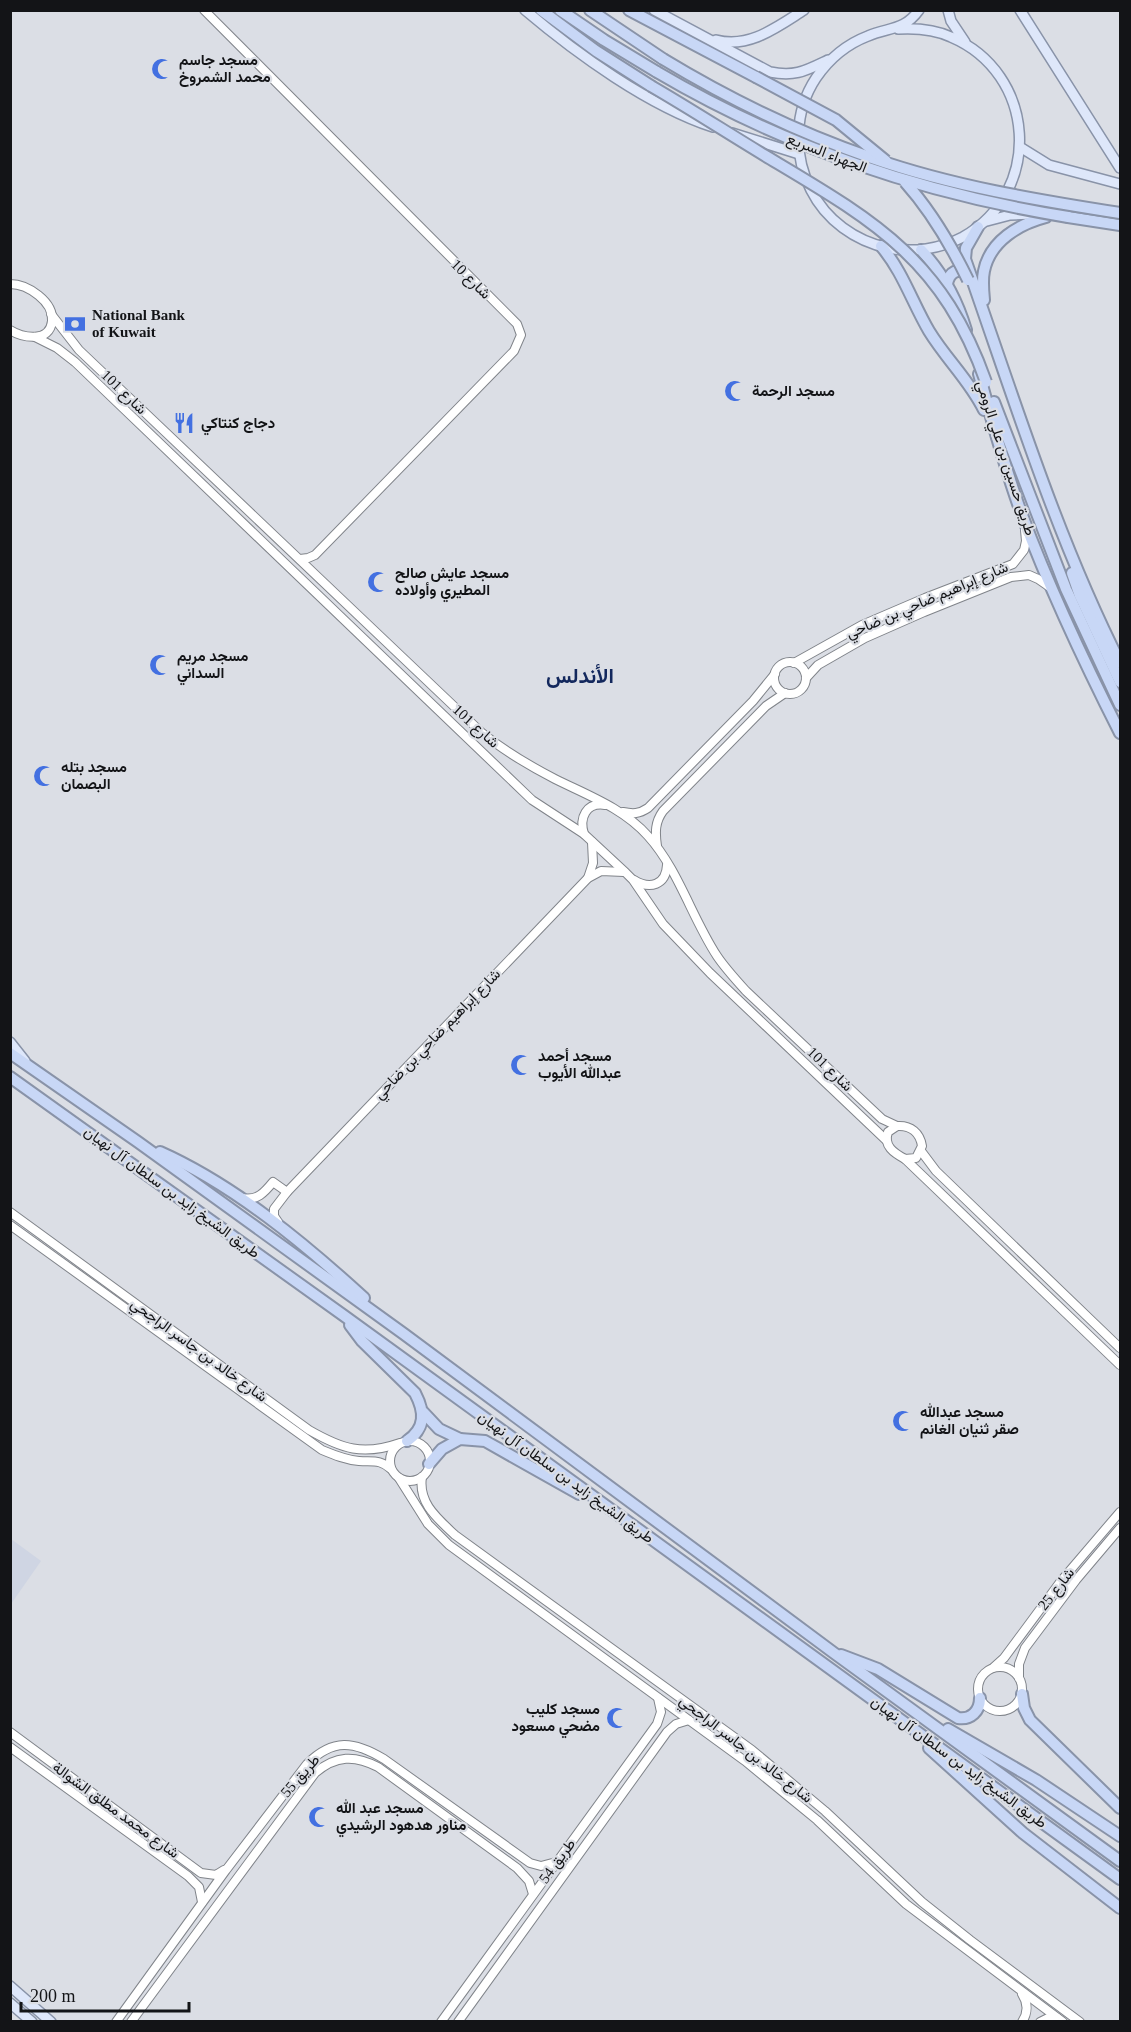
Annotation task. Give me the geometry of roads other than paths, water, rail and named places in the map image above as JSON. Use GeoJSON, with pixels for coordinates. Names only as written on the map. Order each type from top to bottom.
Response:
{"type":"FeatureCollection","features":[{"type":"Feature","properties":{"kind":"highway"},"geometry":{"type":"LineString","coordinates":[[541,10],[596,51],[651,86],[828,192],[875,224],[918,263],[946,299],[969,339],[1066,589],[1120,705]]}},
{"type":"Feature","properties":{"kind":"highway","name":"الجهراء السريع"},"geometry":{"type":"LineString","coordinates":[[560,10],[604,40],[710,102],[768,130],[826,154],[896,178],[997,205],[1120,227]]}},
{"type":"Feature","properties":{"kind":"highway","name":"الجهراء السريع"},"geometry":{"type":"LineString","coordinates":[[590,10],[663,59],[753,108],[811,135],[872,159],[991,190],[1120,213]]}},
{"type":"Feature","properties":{"kind":"highway"},"geometry":{"type":"LineString","coordinates":[[629,10],[836,120],[886,160],[934,219],[969,278],[1039,488],[1080,596],[1120,682]]}},
{"type":"Feature","properties":{"kind":"highway"},"geometry":{"type":"LineString","coordinates":[[985,315],[983,273],[991,254],[1019,227],[1046,217]]}},
{"type":"Feature","properties":{"kind":"highway","name":"طريق حسين بن علي الرومي"},"geometry":{"type":"LineString","coordinates":[[981,224],[964,252],[969,278],[985,315],[1043,486],[1120,663]]}},
{"type":"Feature","properties":{"kind":"highway"},"geometry":{"type":"LineString","coordinates":[[881,246],[900,273],[928,329],[979,399],[995,432]]}},
{"type":"Feature","properties":{"kind":"highway","name":"طريق حسين بن علي الرومي"},"geometry":{"type":"LineString","coordinates":[[921,250],[937,267],[964,321],[995,432],[1022,514],[1073,638],[1120,733]]}},
{"type":"Feature","properties":{"kind":"highway"},"geometry":{"type":"LineString","coordinates":[[947,284],[954,272],[963,271],[969,278]]}},
{"type":"Feature","properties":{"kind":"highway","name":"طريق الشيخ زايد بن سلطان آل نهيان"},"geometry":{"type":"LineString","coordinates":[[10,1053],[138,1142],[404,1334],[834,1653],[1120,1861]]}},
{"type":"Feature","properties":{"kind":"highway","name":"طريق الشيخ زايد بن سلطان آل نهيان"},"geometry":{"type":"LineString","coordinates":[[10,1077],[343,1315],[1120,1879]]}},
{"type":"Feature","properties":{"kind":"highway"},"geometry":{"type":"LineString","coordinates":[[138,1142],[173,1158],[238,1197],[285,1230],[404,1334]]}},
{"type":"Feature","properties":{"kind":"highway"},"geometry":{"type":"LineString","coordinates":[[343,1315],[362,1341],[415,1393],[423,1412],[439,1430],[460,1439],[485,1441],[620,1517]]}},
{"type":"Feature","properties":{"kind":"highway"},"geometry":{"type":"LineString","coordinates":[[404,1442],[420,1428],[423,1412]]}},
{"type":"Feature","properties":{"kind":"highway"},"geometry":{"type":"LineString","coordinates":[[429,1464],[442,1449],[460,1439]]}},
{"type":"Feature","properties":{"kind":"highway"},"geometry":{"type":"LineString","coordinates":[[834,1653],[873,1666],[958,1718],[969,1718],[974,1714],[979,1707],[980,1698]]}},
{"type":"Feature","properties":{"kind":"highway"},"geometry":{"type":"LineString","coordinates":[[1022,1694],[1024,1708],[1030,1720],[1120,1808]]}},
{"type":"Feature","properties":{"kind":"highway"},"geometry":{"type":"LineString","coordinates":[[905,1705],[1036,1780],[1120,1836]]}},
{"type":"Feature","properties":{"kind":"highway"},"geometry":{"type":"LineString","coordinates":[[896,1717],[1023,1833],[1120,1908]]}},
{"type":"Feature","properties":{"kind":"main road","name":"الجهراء السريع"},"geometry":{"type":"LineString","coordinates":[[525,10],[624,82],[681,114],[699,123],[799,154]]}},
{"type":"Feature","properties":{"kind":"main road"},"geometry":{"type":"LineString","coordinates":[[654,10],[759,67],[784,75],[799,74],[832,58],[850,45],[870,35],[898,28],[908,22],[919,10]]}},
{"type":"Feature","properties":{"kind":"main road"},"geometry":{"type":"LineString","coordinates":[[699,36],[735,44],[770,32],[804,10]]}},
{"type":"Feature","properties":{"kind":"main road"},"geometry":{"type":"LineString","coordinates":[[948,10],[951,21],[966,44]]}},
{"type":"Feature","properties":{"kind":"main road"},"geometry":{"type":"LineString","coordinates":[[1020,10],[1120,168]]}},
{"type":"Feature","properties":{"kind":"main road"},"geometry":{"type":"LineString","coordinates":[[832,58],[816,78],[804,102],[798,128],[799,154],[804,176],[811,190],[825,211],[852,234],[881,246],[921,250],[948,244],[981,224],[994,211],[1010,188],[1020,147],[1018,116],[1008,88],[990,63],[966,44],[934,31],[898,28]]}},
{"type":"Feature","properties":{"kind":"main road"},"geometry":{"type":"LineString","coordinates":[[1020,147],[1049,165],[1120,184]]}},
{"type":"Feature","properties":{"kind":"main road","name":"الجهراء السريع"},"geometry":{"type":"LineString","coordinates":[[981,224],[1018,214],[1120,227]]}},
{"type":"Feature","properties":{"kind":"main road","name":"طريق الشيخ زايد بن سلطان آل نهيان"},"geometry":{"type":"LineString","coordinates":[[10,1042],[30,1068]]}},
{"type":"Feature","properties":{"kind":"main road"},"geometry":{"type":"LineString","coordinates":[[10,1986],[51,2022]]}},
{"type":"Feature","properties":{"kind":"main road"},"geometry":{"type":"LineString","coordinates":[[10,2003],[32,2022]]}},
{"type":"Feature","properties":{"kind":"street","name":"شارع 10"},"geometry":{"type":"LineString","coordinates":[[204,10],[517,324],[521,335],[514,351],[315,555]]}},
{"type":"Feature","properties":{"kind":"street","name":"شارع 101"},"geometry":{"type":"LineString","coordinates":[[12,283],[24,286],[39,296],[79,350],[481,732],[511,755],[618,811],[638,826],[667,863],[717,957],[746,991],[882,1119],[897,1126]]}},
{"type":"Feature","properties":{"kind":"street"},"geometry":{"type":"LineString","coordinates":[[10,340],[41,336],[49,330],[51,314]]}},
{"type":"Feature","properties":{"kind":"street","name":"شارع 101"},"geometry":{"type":"LineString","coordinates":[[10,330],[57,348],[75,362],[532,800],[584,834],[626,873],[663,924],[710,973],[886,1140]]}},
{"type":"Feature","properties":{"kind":"street"},"geometry":{"type":"LineString","coordinates":[[151,435],[157,434],[160,427]]}},
{"type":"Feature","properties":{"kind":"street","name":"شارع إبراهيم ضاحي بن ضاحي"},"geometry":{"type":"LineString","coordinates":[[794,663],[862,625],[1013,564],[1020,558],[1026,541],[1022,514]]}},
{"type":"Feature","properties":{"kind":"street"},"geometry":{"type":"LineString","coordinates":[[300,558],[315,555]]}},
{"type":"Feature","properties":{"kind":"street"},"geometry":{"type":"LineString","coordinates":[[313,571],[315,555]]}},
{"type":"Feature","properties":{"kind":"street"},"geometry":{"type":"LineString","coordinates":[[985,575],[989,582],[988,586]]}},
{"type":"Feature","properties":{"kind":"street","name":"شارع إبراهيم ضاحي بن ضاحي"},"geometry":{"type":"LineString","coordinates":[[806,678],[818,664],[865,639],[924,612],[1011,578],[1029,575],[1054,592]]}},
{"type":"Feature","properties":{"kind":"street"},"geometry":{"type":"LineString","coordinates":[[618,811],[634,814],[641,813],[648,808],[753,701],[782,665],[794,663],[802,667],[806,672],[803,687],[798,691],[785,693],[762,711],[663,811],[656,829],[657,848]]}},
{"type":"Feature","properties":{"kind":"street"},"geometry":{"type":"LineString","coordinates":[[775,674],[774,686],[785,693]]}},
{"type":"Feature","properties":{"kind":"street"},"geometry":{"type":"LineString","coordinates":[[430,704],[438,701],[440,693]]}},
{"type":"Feature","properties":{"kind":"street"},"geometry":{"type":"LineString","coordinates":[[454,726],[459,718],[466,717]]}},
{"type":"Feature","properties":{"kind":"street"},"geometry":{"type":"LineString","coordinates":[[584,834],[581,825],[583,815],[597,804],[606,805]]}},
{"type":"Feature","properties":{"kind":"street"},"geometry":{"type":"LineString","coordinates":[[588,878],[593,863],[592,842]]}},
{"type":"Feature","properties":{"kind":"street"},"geometry":{"type":"LineString","coordinates":[[633,880],[642,885],[652,886],[661,882],[667,874],[667,863]]}},
{"type":"Feature","properties":{"kind":"street"},"geometry":{"type":"LineString","coordinates":[[588,878],[601,871],[626,873]]}},
{"type":"Feature","properties":{"kind":"street","name":"شارع إبراهيم ضاحي بن ضاحي"},"geometry":{"type":"LineString","coordinates":[[285,1230],[273,1212],[276,1204],[588,878]]}},
{"type":"Feature","properties":{"kind":"street"},"geometry":{"type":"LineString","coordinates":[[758,1019],[765,1019],[769,1012]]}},
{"type":"Feature","properties":{"kind":"street"},"geometry":{"type":"LineString","coordinates":[[785,1044],[788,1036],[795,1036]]}},
{"type":"Feature","properties":{"kind":"street"},"geometry":{"type":"LineString","coordinates":[[905,1159],[916,1158],[921,1151],[921,1139],[906,1126],[897,1126],[888,1132],[886,1140],[890,1149],[905,1159],[1120,1365]]}},
{"type":"Feature","properties":{"kind":"street"},"geometry":{"type":"LineString","coordinates":[[921,1151],[936,1171],[1120,1348]]}},
{"type":"Feature","properties":{"kind":"street"},"geometry":{"type":"LineString","coordinates":[[238,1197],[249,1199],[259,1197],[273,1182],[287,1192]]}},
{"type":"Feature","properties":{"kind":"street","name":"شارع خالد بن جاسر الراجحي"},"geometry":{"type":"LineString","coordinates":[[10,1212],[309,1430],[331,1443],[351,1449],[374,1450],[404,1442]]}},
{"type":"Feature","properties":{"kind":"street","name":"شارع خالد بن جاسر الراجحي"},"geometry":{"type":"LineString","coordinates":[[10,1225],[322,1450],[339,1457],[384,1463],[391,1469]]}},
{"type":"Feature","properties":{"kind":"street"},"geometry":{"type":"LineString","coordinates":[[1015,1265],[1022,1265],[1025,1257]]}},
{"type":"Feature","properties":{"kind":"street"},"geometry":{"type":"LineString","coordinates":[[70,1269],[76,1260]]}},
{"type":"Feature","properties":{"kind":"street"},"geometry":{"type":"LineString","coordinates":[[84,1279],[86,1273],[92,1271]]}},
{"type":"Feature","properties":{"kind":"street"},"geometry":{"type":"LineString","coordinates":[[1036,1284],[1039,1276],[1046,1277]]}},
{"type":"Feature","properties":{"kind":"street"},"geometry":{"type":"LineString","coordinates":[[404,1442],[415,1442],[426,1450],[429,1464],[422,1477],[414,1481],[406,1481],[399,1478],[391,1469],[391,1454],[404,1442]]}},
{"type":"Feature","properties":{"kind":"street","name":"شارع خالد بن جاسر الراجحي"},"geometry":{"type":"LineString","coordinates":[[422,1477],[421,1492],[424,1500],[446,1526],[798,1787],[922,1902],[970,1941],[1080,2022]]}},
{"type":"Feature","properties":{"kind":"street","name":"شارع خالد بن جاسر الراجحي"},"geometry":{"type":"LineString","coordinates":[[399,1478],[419,1511],[438,1535],[690,1720],[785,1793],[916,1912],[1060,2020]]}},
{"type":"Feature","properties":{"kind":"street","name":"شارع 25"},"geometry":{"type":"LineString","coordinates":[[994,1667],[1004,1658],[1061,1581],[1120,1512]]}},
{"type":"Feature","properties":{"kind":"street","name":"شارع 25"},"geometry":{"type":"LineString","coordinates":[[1019,1678],[1019,1664],[1025,1648],[1076,1580],[1120,1528]]}},
{"type":"Feature","properties":{"kind":"street"},"geometry":{"type":"LineString","coordinates":[[560,1626],[566,1621],[567,1616]]}},
{"type":"Feature","properties":{"kind":"street"},"geometry":{"type":"LineString","coordinates":[[573,1635],[574,1630],[581,1626]]}},
{"type":"Feature","properties":{"kind":"street"},"geometry":{"type":"LineString","coordinates":[[994,1667],[1009,1668],[1019,1678],[1022,1694],[1013,1707],[1002,1711],[991,1709],[980,1698],[978,1691],[980,1679],[984,1673],[994,1667]]}},
{"type":"Feature","properties":{"kind":"street","name":"طريق 54"},"geometry":{"type":"LineString","coordinates":[[441,2022],[652,1731],[661,1712],[657,1697]]}},
{"type":"Feature","properties":{"kind":"street","name":"طريق 54"},"geometry":{"type":"LineString","coordinates":[[458,2022],[662,1739],[676,1724],[690,1720]]}},
{"type":"Feature","properties":{"kind":"street"},"geometry":{"type":"LineString","coordinates":[[652,1731],[658,1731],[662,1739]]}},
{"type":"Feature","properties":{"kind":"street"},"geometry":{"type":"LineString","coordinates":[[10,1734],[10,1741]]}},
{"type":"Feature","properties":{"kind":"street","name":"شارع محمد مطلق الشوالة"},"geometry":{"type":"LineString","coordinates":[[10,1734],[27,1744],[201,1873],[216,1875],[226,1870]]}},
{"type":"Feature","properties":{"kind":"street"},"geometry":{"type":"LineString","coordinates":[[18,1753],[20,1746],[27,1744]]}},
{"type":"Feature","properties":{"kind":"street","name":"طريق 55"},"geometry":{"type":"LineString","coordinates":[[116,2022],[276,1804],[315,1756],[332,1746],[356,1746],[384,1759],[524,1860],[542,1866],[556,1862]]}},
{"type":"Feature","properties":{"kind":"street","name":"شارع محمد مطلق الشوالة"},"geometry":{"type":"LineString","coordinates":[[10,1747],[188,1876],[199,1887],[202,1903]]}},
{"type":"Feature","properties":{"kind":"street","name":"طريق 55"},"geometry":{"type":"LineString","coordinates":[[131,2022],[315,1773],[333,1760],[355,1758],[378,1767],[517,1868],[529,1881],[533,1894]]}},
{"type":"Feature","properties":{"kind":"street"},"geometry":{"type":"LineString","coordinates":[[785,1793],[795,1795],[799,1791],[798,1787]]}},
{"type":"Feature","properties":{"kind":"street"},"geometry":{"type":"LineString","coordinates":[[276,1804],[278,1809],[286,1811]]}},
{"type":"Feature","properties":{"kind":"street"},"geometry":{"type":"LineString","coordinates":[[817,1820],[818,1814],[825,1811]]}},
{"type":"Feature","properties":{"kind":"street"},"geometry":{"type":"LineString","coordinates":[[268,1815],[278,1822]]}},
{"type":"Feature","properties":{"kind":"street"},"geometry":{"type":"LineString","coordinates":[[517,1868],[524,1865],[524,1860]]}},
{"type":"Feature","properties":{"kind":"street"},"geometry":{"type":"LineString","coordinates":[[188,1876],[194,1874],[194,1868]]}},
{"type":"Feature","properties":{"kind":"street"},"geometry":{"type":"LineString","coordinates":[[916,1912],[915,1903],[922,1902]]}},
{"type":"Feature","properties":{"kind":"street"},"geometry":{"type":"LineString","coordinates":[[1020,1990],[1026,1999],[1027,2010],[1022,2022]]}},
{"type":"Feature","properties":{"kind":"street"},"geometry":{"type":"LineString","coordinates":[[1040,2022],[1048,2018],[1060,2020]]}},
{"type":"Feature","properties":{"kind":"place","name":"مسجد جاسم محمد الشمروخ"},"geometry":{"type":"Point","coordinates":[162,69]}},
{"type":"Feature","properties":{"kind":"place","name":"National Bank of Kuwait"},"geometry":{"type":"Point","coordinates":[75,324]}},
{"type":"Feature","properties":{"kind":"place","name":"مسجد الرحمة"},"geometry":{"type":"Point","coordinates":[735,391]}},
{"type":"Feature","properties":{"kind":"place","name":"دجاج كنتاكي"},"geometry":{"type":"Point","coordinates":[184,423]}},
{"type":"Feature","properties":{"kind":"place","name":"مسجد عايش صالح المطيري وأولاده"},"geometry":{"type":"Point","coordinates":[378,582]}},
{"type":"Feature","properties":{"kind":"place","name":"مسجد مريم السداني"},"geometry":{"type":"Point","coordinates":[160,665]}},
{"type":"Feature","properties":{"kind":"place","name":"مسجد بتله البصمان"},"geometry":{"type":"Point","coordinates":[44,776]}},
{"type":"Feature","properties":{"kind":"place","name":"مسجد أحمد عبدالله الأيوب"},"geometry":{"type":"Point","coordinates":[521,1065]}},
{"type":"Feature","properties":{"kind":"place","name":"مسجد عبدالله صقر ثنيان الغانم"},"geometry":{"type":"Point","coordinates":[903,1421]}},
{"type":"Feature","properties":{"kind":"place","name":"مسجد كليب مضحي مسعود"},"geometry":{"type":"Point","coordinates":[617,1718]}},
{"type":"Feature","properties":{"kind":"place","name":"مسجد عبد الله مناور هدهود الرشيدي"},"geometry":{"type":"Point","coordinates":[319,1817]}},
{"type":"Feature","properties":{"kind":"district","name":"الأندلس"},"geometry":{"type":"Point","coordinates":[580,676]}}]}
